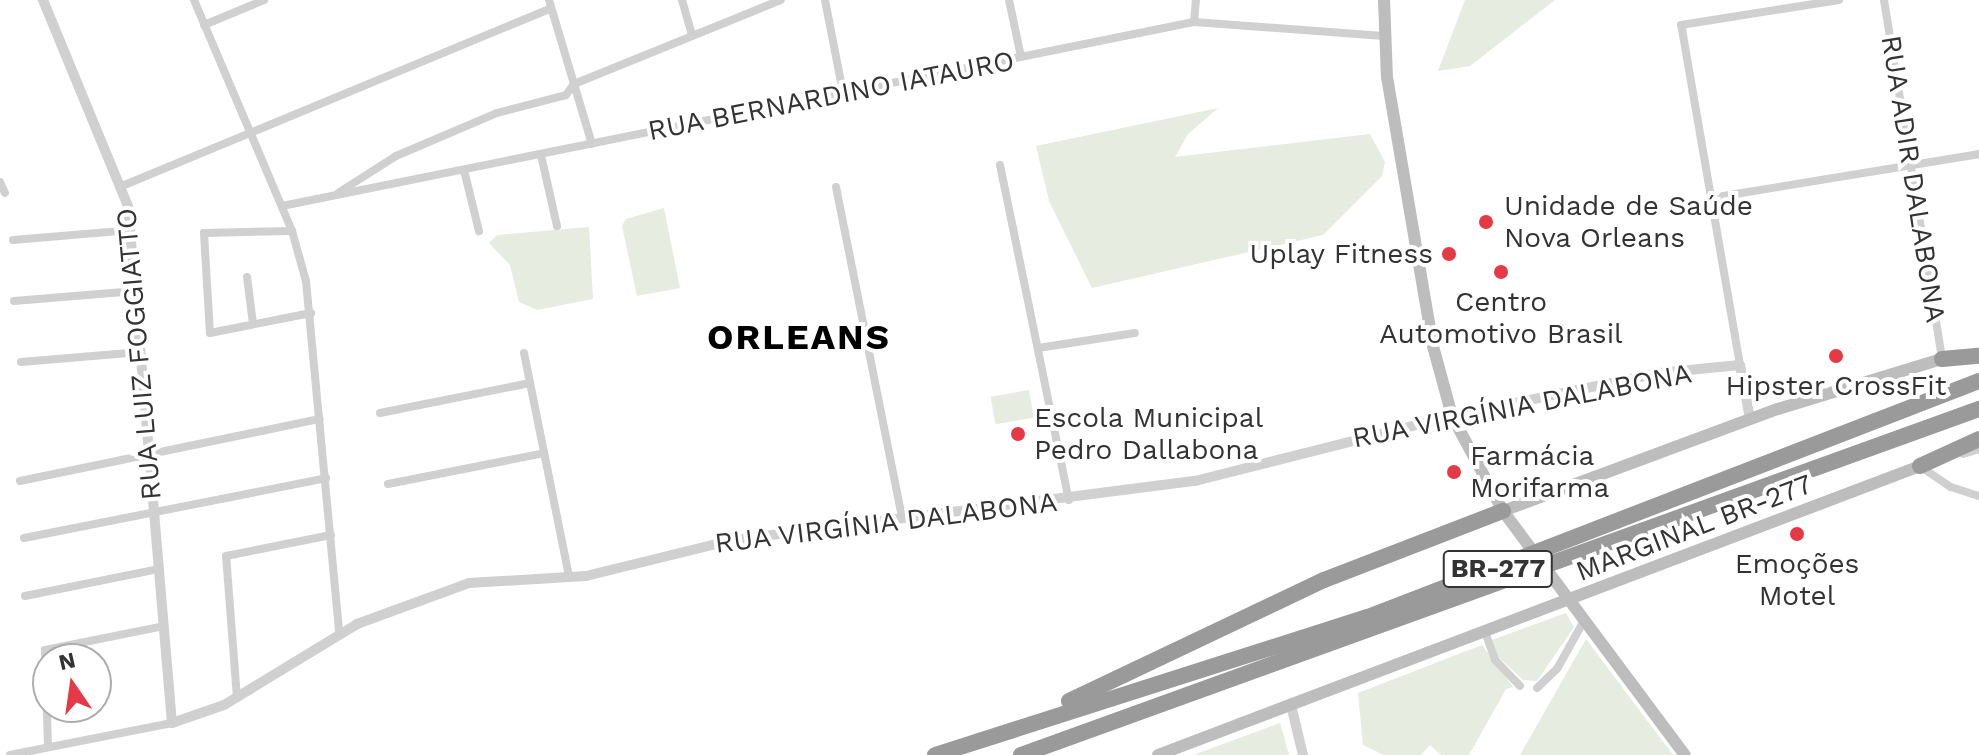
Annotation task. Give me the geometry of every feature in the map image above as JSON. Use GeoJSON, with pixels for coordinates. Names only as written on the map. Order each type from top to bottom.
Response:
{"type":"FeatureCollection","features":[{"type":"Feature","properties":{"kind":"highway"},"geometry":{"type":"LineString","coordinates":[[1942,359],[1979,356]]}},
{"type":"Feature","properties":{"kind":"highway","name":"BR-277"},"geometry":{"type":"LineString","coordinates":[[935,755],[1368,617],[1979,381]]}},
{"type":"Feature","properties":{"kind":"highway","name":"BR-277"},"geometry":{"type":"LineString","coordinates":[[1021,755],[1979,409]]}},
{"type":"Feature","properties":{"kind":"highway"},"geometry":{"type":"LineString","coordinates":[[1920,466],[1979,439]]}},
{"type":"Feature","properties":{"kind":"highway"},"geometry":{"type":"LineString","coordinates":[[1008,731],[1324,580],[1507,516]]}},
{"type":"Feature","properties":{"kind":"main road"},"geometry":{"type":"LineString","coordinates":[[1384,0],[1383,36],[1433,346],[1452,416],[1507,516],[1685,755]]}},
{"type":"Feature","properties":{"kind":"main road"},"geometry":{"type":"LineString","coordinates":[[1507,516],[1750,419],[1942,359]]}},
{"type":"Feature","properties":{"kind":"main road","name":"MARGINAL BR-277"},"geometry":{"type":"LineString","coordinates":[[1158,755],[1485,632],[1568,594],[1920,466]]}},
{"type":"Feature","properties":{"kind":"street","name":"RUA LUIZ FOGGIATTO"},"geometry":{"type":"LineString","coordinates":[[43,0],[122,186],[131,230],[172,723]]}},
{"type":"Feature","properties":{"kind":"street"},"geometry":{"type":"LineString","coordinates":[[194,0],[292,231],[311,313],[339,632]]}},
{"type":"Feature","properties":{"kind":"street"},"geometry":{"type":"LineString","coordinates":[[204,25],[264,0]]}},
{"type":"Feature","properties":{"kind":"street"},"geometry":{"type":"LineString","coordinates":[[682,0],[692,36]]}},
{"type":"Feature","properties":{"kind":"street"},"geometry":{"type":"LineString","coordinates":[[334,196],[396,156],[497,113],[566,95],[574,84],[781,0]]}},
{"type":"Feature","properties":{"kind":"street"},"geometry":{"type":"LineString","coordinates":[[825,0],[843,93]]}},
{"type":"Feature","properties":{"kind":"street"},"geometry":{"type":"LineString","coordinates":[[1009,0],[1021,57]]}},
{"type":"Feature","properties":{"kind":"street"},"geometry":{"type":"LineString","coordinates":[[1194,22],[1196,0]]}},
{"type":"Feature","properties":{"kind":"street"},"geometry":{"type":"LineString","coordinates":[[1750,419],[1681,25],[1839,0]]}},
{"type":"Feature","properties":{"kind":"street","name":"RUA ADIR DALABONA"},"geometry":{"type":"LineString","coordinates":[[1884,0],[1942,359]]}},
{"type":"Feature","properties":{"kind":"street"},"geometry":{"type":"LineString","coordinates":[[122,186],[550,4],[592,144]]}},
{"type":"Feature","properties":{"kind":"street","name":"RUA BERNARDINO IATAURO"},"geometry":{"type":"LineString","coordinates":[[282,206],[1194,22],[1383,36]]}},
{"type":"Feature","properties":{"kind":"street"},"geometry":{"type":"LineString","coordinates":[[1711,198],[1979,154]]}},
{"type":"Feature","properties":{"kind":"street"},"geometry":{"type":"LineString","coordinates":[[541,155],[557,226]]}},
{"type":"Feature","properties":{"kind":"street"},"geometry":{"type":"LineString","coordinates":[[1000,165],[1069,500]]}},
{"type":"Feature","properties":{"kind":"street"},"geometry":{"type":"LineString","coordinates":[[464,170],[479,231]]}},
{"type":"Feature","properties":{"kind":"street"},"geometry":{"type":"LineString","coordinates":[[0,182],[5,193]]}},
{"type":"Feature","properties":{"kind":"street"},"geometry":{"type":"LineString","coordinates":[[836,187],[902,518]]}},
{"type":"Feature","properties":{"kind":"street"},"geometry":{"type":"LineString","coordinates":[[13,240],[131,230]]}},
{"type":"Feature","properties":{"kind":"street"},"geometry":{"type":"LineString","coordinates":[[292,231],[204,233],[210,333],[311,313]]}},
{"type":"Feature","properties":{"kind":"street"},"geometry":{"type":"LineString","coordinates":[[247,277],[253,324]]}},
{"type":"Feature","properties":{"kind":"street"},"geometry":{"type":"LineString","coordinates":[[14,301],[136,291]]}},
{"type":"Feature","properties":{"kind":"street"},"geometry":{"type":"LineString","coordinates":[[1038,348],[1135,333]]}},
{"type":"Feature","properties":{"kind":"street"},"geometry":{"type":"LineString","coordinates":[[1942,359],[1979,348]]}},
{"type":"Feature","properties":{"kind":"street"},"geometry":{"type":"LineString","coordinates":[[21,362],[141,352]]}},
{"type":"Feature","properties":{"kind":"street"},"geometry":{"type":"LineString","coordinates":[[524,353],[569,577]]}},
{"type":"Feature","properties":{"kind":"street","name":"RUA VIRGÍNIA DALABONA"},"geometry":{"type":"LineString","coordinates":[[10,755],[172,723],[237,698],[339,632],[469,583],[607,573],[733,540],[1069,500],[1204,480],[1452,416],[1641,376],[1740,365]]}},
{"type":"Feature","properties":{"kind":"street"},"geometry":{"type":"LineString","coordinates":[[380,413],[530,383]]}},
{"type":"Feature","properties":{"kind":"street"},"geometry":{"type":"LineString","coordinates":[[20,481],[320,419]]}},
{"type":"Feature","properties":{"kind":"street","name":"MARGINAL BR-277"},"geometry":{"type":"LineString","coordinates":[[1920,466],[1979,449]]}},
{"type":"Feature","properties":{"kind":"street"},"geometry":{"type":"LineString","coordinates":[[388,484],[544,453]]}},
{"type":"Feature","properties":{"kind":"street"},"geometry":{"type":"LineString","coordinates":[[1920,466],[1951,487],[1979,496]]}},
{"type":"Feature","properties":{"kind":"street"},"geometry":{"type":"LineString","coordinates":[[24,538],[326,478]]}},
{"type":"Feature","properties":{"kind":"street"},"geometry":{"type":"LineString","coordinates":[[237,698],[226,556],[331,535]]}},
{"type":"Feature","properties":{"kind":"street"},"geometry":{"type":"LineString","coordinates":[[25,596],[159,569]]}},
{"type":"Feature","properties":{"kind":"street"},"geometry":{"type":"LineString","coordinates":[[1537,688],[1557,669],[1586,619]]}},
{"type":"Feature","properties":{"kind":"street"},"geometry":{"type":"LineString","coordinates":[[48,747],[45,650],[164,626]]}},
{"type":"Feature","properties":{"kind":"street"},"geometry":{"type":"LineString","coordinates":[[1485,632],[1495,660],[1520,686]]}},
{"type":"Feature","properties":{"kind":"street"},"geometry":{"type":"LineString","coordinates":[[1291,705],[1303,755]]}},
{"type":"Feature","properties":{"kind":"shaded area"},"geometry":{"type":"Polygon","coordinates":[[[1465,0],[1555,0],[1470,66],[1438,71],[1465,0]]]}},
{"type":"Feature","properties":{"kind":"shaded area"},"geometry":{"type":"Polygon","coordinates":[[[1218,108],[1188,134],[1175,157],[1370,134],[1385,162],[1382,176],[1323,235],[1092,288],[1049,201],[1036,146],[1218,108]]]}},
{"type":"Feature","properties":{"kind":"shaded area"},"geometry":{"type":"Polygon","coordinates":[[[664,208],[680,288],[637,296],[622,226],[626,219],[664,208]]]}},
{"type":"Feature","properties":{"kind":"shaded area"},"geometry":{"type":"Polygon","coordinates":[[[589,227],[593,299],[537,310],[519,302],[510,265],[489,243],[497,235],[589,227]]]}},
{"type":"Feature","properties":{"kind":"shaded area"},"geometry":{"type":"Polygon","coordinates":[[[1029,390],[1034,418],[995,424],[991,397],[1029,390]]]}},
{"type":"Feature","properties":{"kind":"shaded area"},"geometry":{"type":"Polygon","coordinates":[[[1566,613],[1574,627],[1537,681],[1523,680],[1497,656],[1492,640],[1566,613]]]}},
{"type":"Feature","properties":{"kind":"shaded area"},"geometry":{"type":"Polygon","coordinates":[[[1586,639],[1673,755],[1520,755],[1586,639]]]}},
{"type":"Feature","properties":{"kind":"shaded area"},"geometry":{"type":"Polygon","coordinates":[[[1482,645],[1513,687],[1506,689],[1469,755],[1441,755],[1430,745],[1421,755],[1384,755],[1363,745],[1358,693],[1482,645]]]}},
{"type":"Feature","properties":{"kind":"shaded area"},"geometry":{"type":"Polygon","coordinates":[[[1280,723],[1289,755],[1193,755],[1280,723]]]}},
{"type":"Feature","properties":{"kind":"place","name":"Unidade de Saúde Nova Orleans"},"geometry":{"type":"Point","coordinates":[1486,222]}},
{"type":"Feature","properties":{"kind":"place","name":"Uplay Fitness"},"geometry":{"type":"Point","coordinates":[1449,254]}},
{"type":"Feature","properties":{"kind":"place","name":"Centro Automotivo Brasil"},"geometry":{"type":"Point","coordinates":[1501,272]}},
{"type":"Feature","properties":{"kind":"place","name":"Hipster CrossFit"},"geometry":{"type":"Point","coordinates":[1836,356]}},
{"type":"Feature","properties":{"kind":"place","name":"Escola Municipal Pedro Dallabona"},"geometry":{"type":"Point","coordinates":[1018,434]}},
{"type":"Feature","properties":{"kind":"place","name":"Farmácia Morifarma"},"geometry":{"type":"Point","coordinates":[1454,472]}},
{"type":"Feature","properties":{"kind":"place","name":"Emoções Motel"},"geometry":{"type":"Point","coordinates":[1797,534]}},
{"type":"Feature","properties":{"kind":"district","name":"ORLEANS"},"geometry":{"type":"Point","coordinates":[799,338]}}]}
